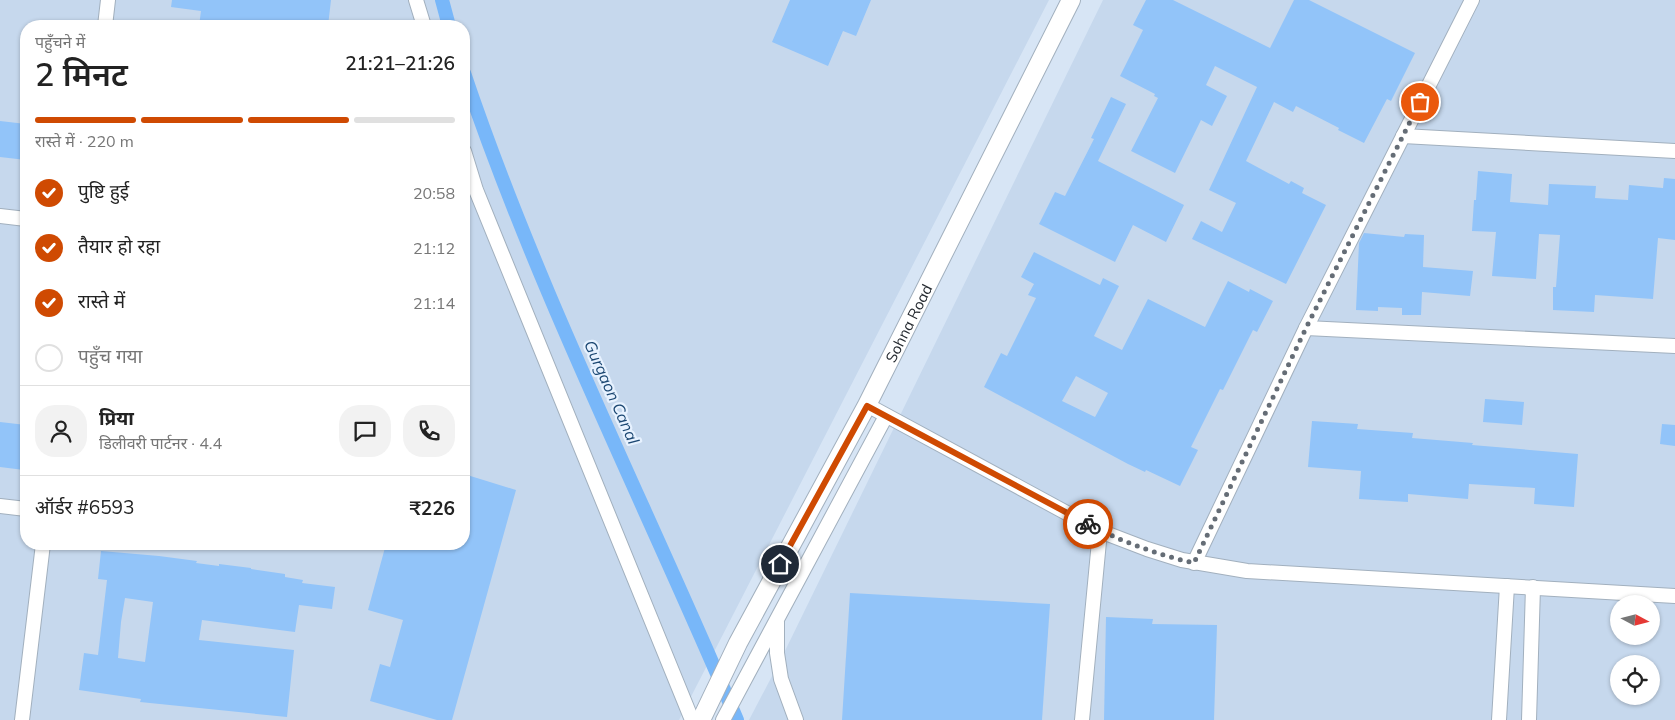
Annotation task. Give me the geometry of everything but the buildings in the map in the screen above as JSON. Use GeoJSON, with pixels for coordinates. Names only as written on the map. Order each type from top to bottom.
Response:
{"type":"FeatureCollection","features":[{"type":"Feature","properties":{"kind":"main road","name":"Sohna Road"},"geometry":{"type":"LineString","coordinates":[[704,714],[738,643],[867,406],[1071,0]]}},
{"type":"Feature","properties":{"kind":"street"},"geometry":{"type":"LineString","coordinates":[[106,20],[108,0]]}},
{"type":"Feature","properties":{"kind":"street"},"geometry":{"type":"LineString","coordinates":[[416,0],[422,20]]}},
{"type":"Feature","properties":{"kind":"street"},"geometry":{"type":"LineString","coordinates":[[1194,563],[1306,328],[1472,0]]}},
{"type":"Feature","properties":{"kind":"street"},"geometry":{"type":"LineString","coordinates":[[1403,136],[1675,151]]}},
{"type":"Feature","properties":{"kind":"street"},"geometry":{"type":"LineString","coordinates":[[470,170],[476,190],[692,720]]}},
{"type":"Feature","properties":{"kind":"street"},"geometry":{"type":"LineString","coordinates":[[0,216],[20,218]]}},
{"type":"Feature","properties":{"kind":"street"},"geometry":{"type":"LineString","coordinates":[[1306,328],[1675,346]]}},
{"type":"Feature","properties":{"kind":"street"},"geometry":{"type":"LineString","coordinates":[[867,406],[1100,530],[1156,552],[1194,563],[1247,571],[1675,596]]}},
{"type":"Feature","properties":{"kind":"street"},"geometry":{"type":"LineString","coordinates":[[723,720],[886,416]]}},
{"type":"Feature","properties":{"kind":"street"},"geometry":{"type":"LineString","coordinates":[[0,506],[20,508]]}},
{"type":"Feature","properties":{"kind":"street"},"geometry":{"type":"LineString","coordinates":[[1082,720],[1100,530]]}},
{"type":"Feature","properties":{"kind":"street"},"geometry":{"type":"LineString","coordinates":[[22,720],[42,550]]}},
{"type":"Feature","properties":{"kind":"street"},"geometry":{"type":"LineString","coordinates":[[1499,720],[1507,586]]}},
{"type":"Feature","properties":{"kind":"street"},"geometry":{"type":"LineString","coordinates":[[1529,720],[1533,587]]}},
{"type":"Feature","properties":{"kind":"street"},"geometry":{"type":"LineString","coordinates":[[777,618],[777,654],[781,679],[796,720]]}},
{"type":"Feature","properties":{"kind":"shaded area"},"geometry":{"type":"Polygon","coordinates":[[[0,0],[1049,0],[679,720],[0,720],[0,0]]]}},
{"type":"Feature","properties":{"kind":"shaded area"},"geometry":{"type":"Polygon","coordinates":[[[1103,0],[1675,0],[1675,720],[749,720],[782,657],[1103,0]]]}},
{"type":"Feature","properties":{"kind":"waterway","name":"Gurgaon Canal"},"geometry":{"type":"LineString","coordinates":[[442,0],[447,20]]}},
{"type":"Feature","properties":{"kind":"waterway","name":"Gurgaon Canal"},"geometry":{"type":"LineString","coordinates":[[470,90],[494,156],[559,319],[737,720]]}},
{"type":"Feature","properties":{"kind":"way so far"},"geometry":{"type":"LineString","coordinates":[[1088,524],[1148,549],[1194,563],[1306,328],[1420,102]]}},
{"type":"Feature","properties":{"kind":"route"},"geometry":{"type":"LineString","coordinates":[[780,564],[867,406],[1088,524]]}}]}
